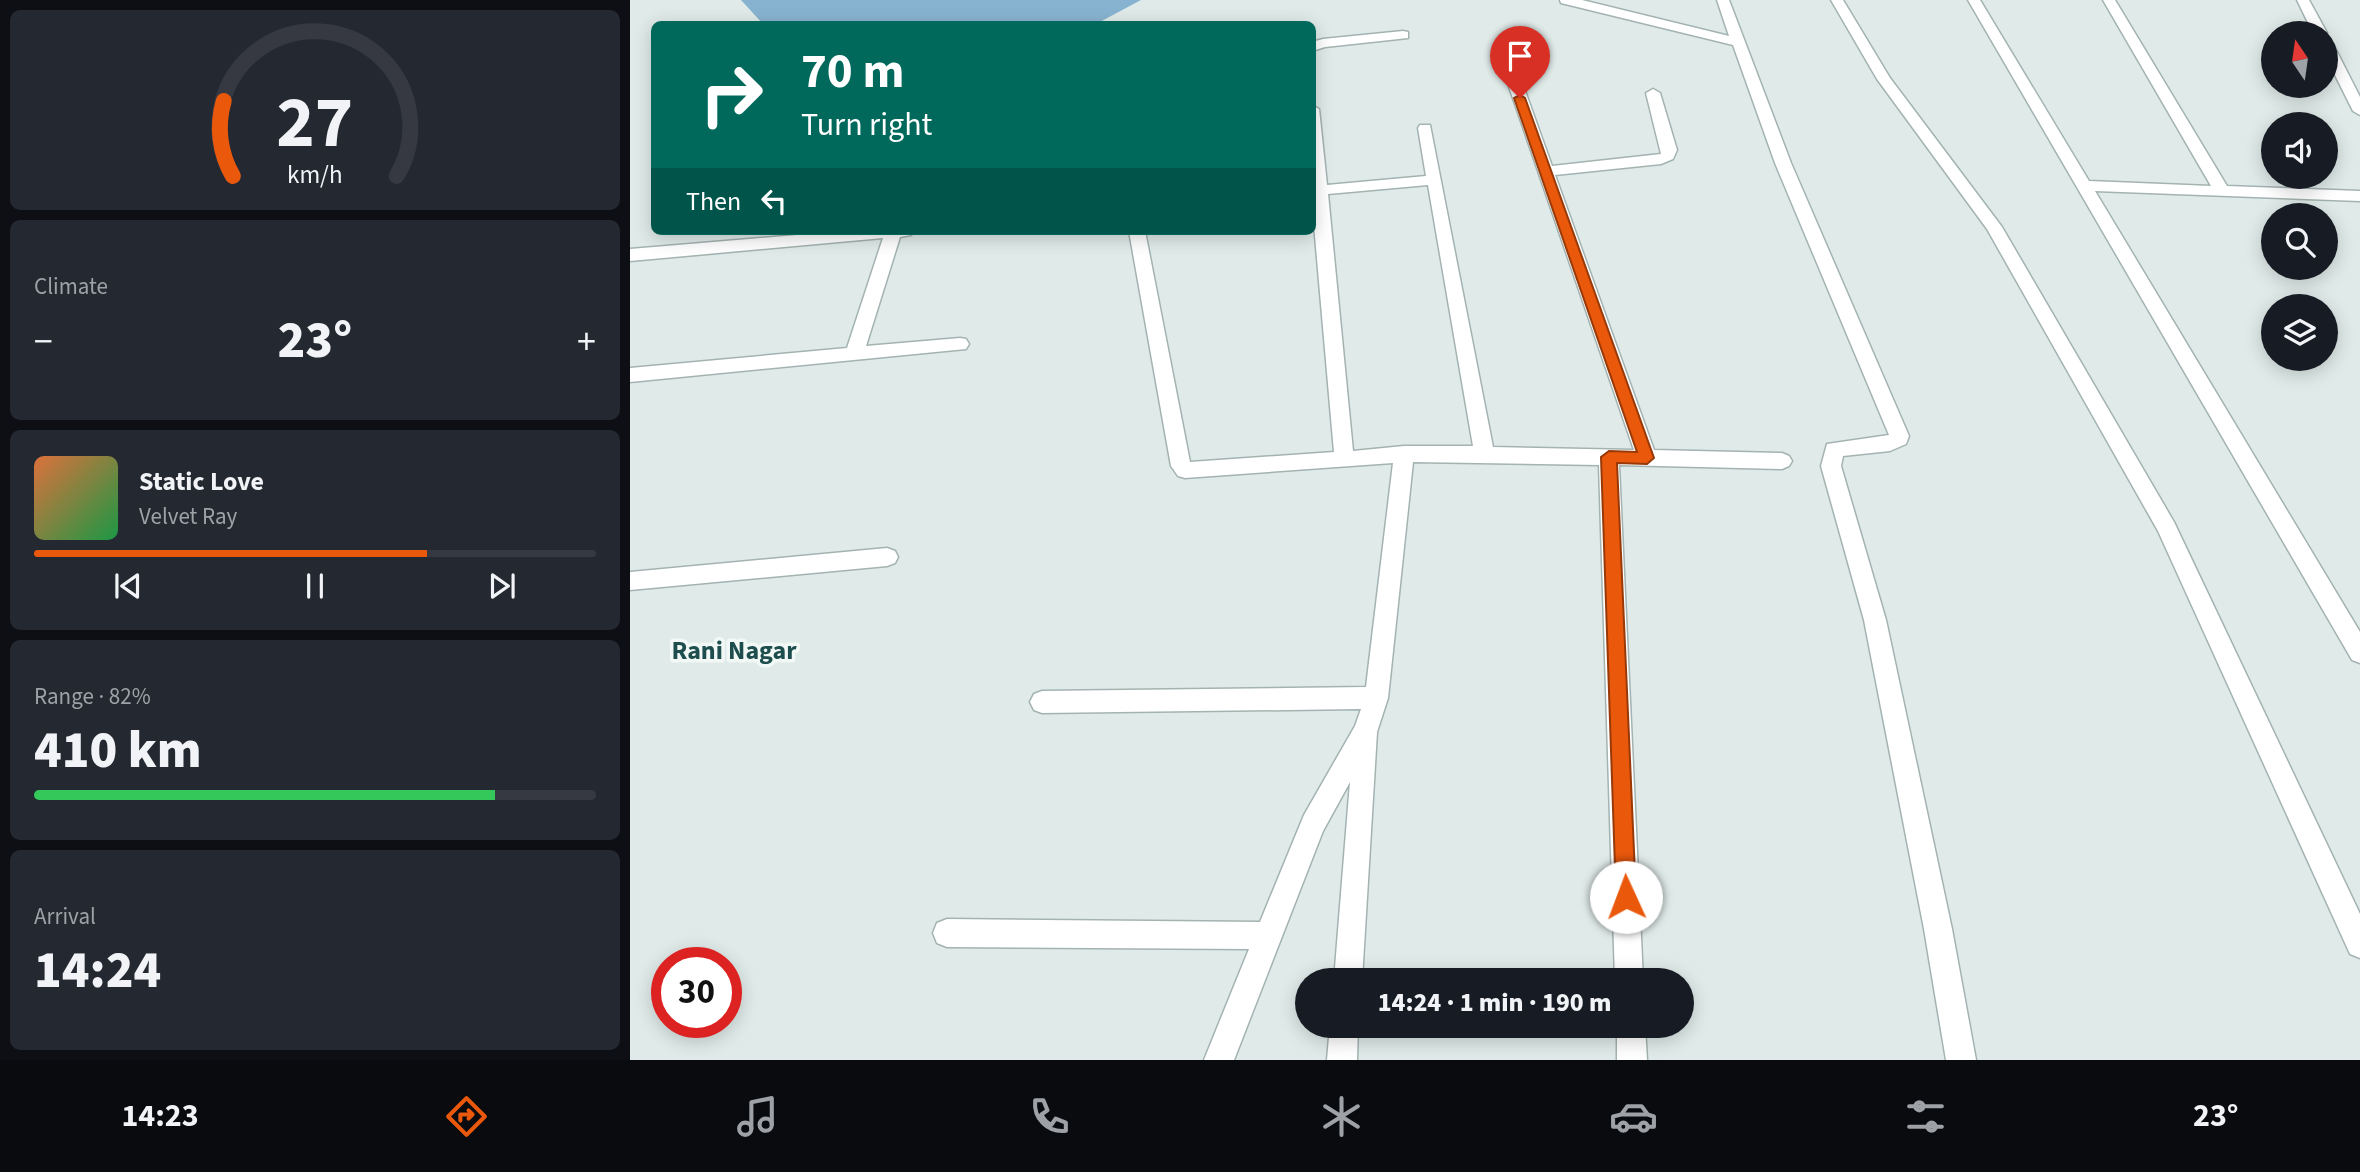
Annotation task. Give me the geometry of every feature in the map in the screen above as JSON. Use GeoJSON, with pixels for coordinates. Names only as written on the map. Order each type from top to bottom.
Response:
{"type":"FeatureCollection","features":[{"type":"Feature","properties":{"kind":"street"},"geometry":{"type":"LineString","coordinates":[[1566,0],[1738,42]]}},
{"type":"Feature","properties":{"kind":"street"},"geometry":{"type":"LineString","coordinates":[[1723,0],[1783,163],[1899,436],[1899,439],[1890,443],[1834,449],[1831,467],[1875,620],[1938,929],[1961,1060]]}},
{"type":"Feature","properties":{"kind":"street"},"geometry":{"type":"LineString","coordinates":[[1837,0],[1884,79],[1994,227],[2168,528],[2360,944]]}},
{"type":"Feature","properties":{"kind":"street"},"geometry":{"type":"LineString","coordinates":[[1974,0],[2360,653]]}},
{"type":"Feature","properties":{"kind":"street"},"geometry":{"type":"LineString","coordinates":[[2109,0],[2221,190]]}},
{"type":"Feature","properties":{"kind":"street"},"geometry":{"type":"LineString","coordinates":[[2303,0],[2314,21]]}},
{"type":"Feature","properties":{"kind":"street"},"geometry":{"type":"LineString","coordinates":[[1316,46],[1403,35]]}},
{"type":"Feature","properties":{"kind":"street"},"geometry":{"type":"LineString","coordinates":[[1503,49],[1647,458]]}},
{"type":"Feature","properties":{"kind":"street"},"geometry":{"type":"LineString","coordinates":[[2338,68],[2360,111]]}},
{"type":"Feature","properties":{"kind":"street"},"geometry":{"type":"LineString","coordinates":[[1546,171],[1661,159],[1668,156],[1669,150],[1653,93]]}},
{"type":"Feature","properties":{"kind":"street"},"geometry":{"type":"LineString","coordinates":[[1425,128],[1484,454]]}},
{"type":"Feature","properties":{"kind":"street"},"geometry":{"type":"LineString","coordinates":[[1344,458],[1317,191],[1434,180]]}},
{"type":"Feature","properties":{"kind":"street"},"geometry":{"type":"LineString","coordinates":[[2084,186],[2360,196]]}},
{"type":"Feature","properties":{"kind":"street"},"geometry":{"type":"LineString","coordinates":[[630,255],[864,235]]}},
{"type":"Feature","properties":{"kind":"street"},"geometry":{"type":"LineString","coordinates":[[854,354],[898,235]]}},
{"type":"Feature","properties":{"kind":"street"},"geometry":{"type":"LineString","coordinates":[[1138,235],[1181,466],[1185,470],[1404,454],[1782,461]]}},
{"type":"Feature","properties":{"kind":"street"},"geometry":{"type":"LineString","coordinates":[[630,375],[960,344]]}},
{"type":"Feature","properties":{"kind":"street"},"geometry":{"type":"LineString","coordinates":[[1219,1060],[1313,824],[1366,730],[1376,698],[1404,454]]}},
{"type":"Feature","properties":{"kind":"street"},"geometry":{"type":"LineString","coordinates":[[1609,457],[1629,968]]}},
{"type":"Feature","properties":{"kind":"street"},"geometry":{"type":"LineString","coordinates":[[630,581],[887,557]]}},
{"type":"Feature","properties":{"kind":"street"},"geometry":{"type":"LineString","coordinates":[[1042,702],[1376,698]]}},
{"type":"Feature","properties":{"kind":"street"},"geometry":{"type":"LineString","coordinates":[[1349,968],[1366,730]]}},
{"type":"Feature","properties":{"kind":"street"},"geometry":{"type":"LineString","coordinates":[[947,933],[1268,936]]}},
{"type":"Feature","properties":{"kind":"street"},"geometry":{"type":"LineString","coordinates":[[1342,1060],[1343,1038]]}},
{"type":"Feature","properties":{"kind":"street"},"geometry":{"type":"LineString","coordinates":[[1631,1038],[1632,1060]]}},
{"type":"Feature","properties":{"kind":"water"},"geometry":{"type":"Polygon","coordinates":[[[741,0],[1141,0],[1102,21],[760,21],[741,0]]]}},
{"type":"Feature","properties":{"kind":"district","name":"Rani Nagar"},"geometry":{"type":"Point","coordinates":[734,650]}},
{"type":"Feature","properties":{"kind":"route"},"geometry":{"type":"LineString","coordinates":[[1520,98],[1647,458],[1609,457],[1626,897]]}}]}
